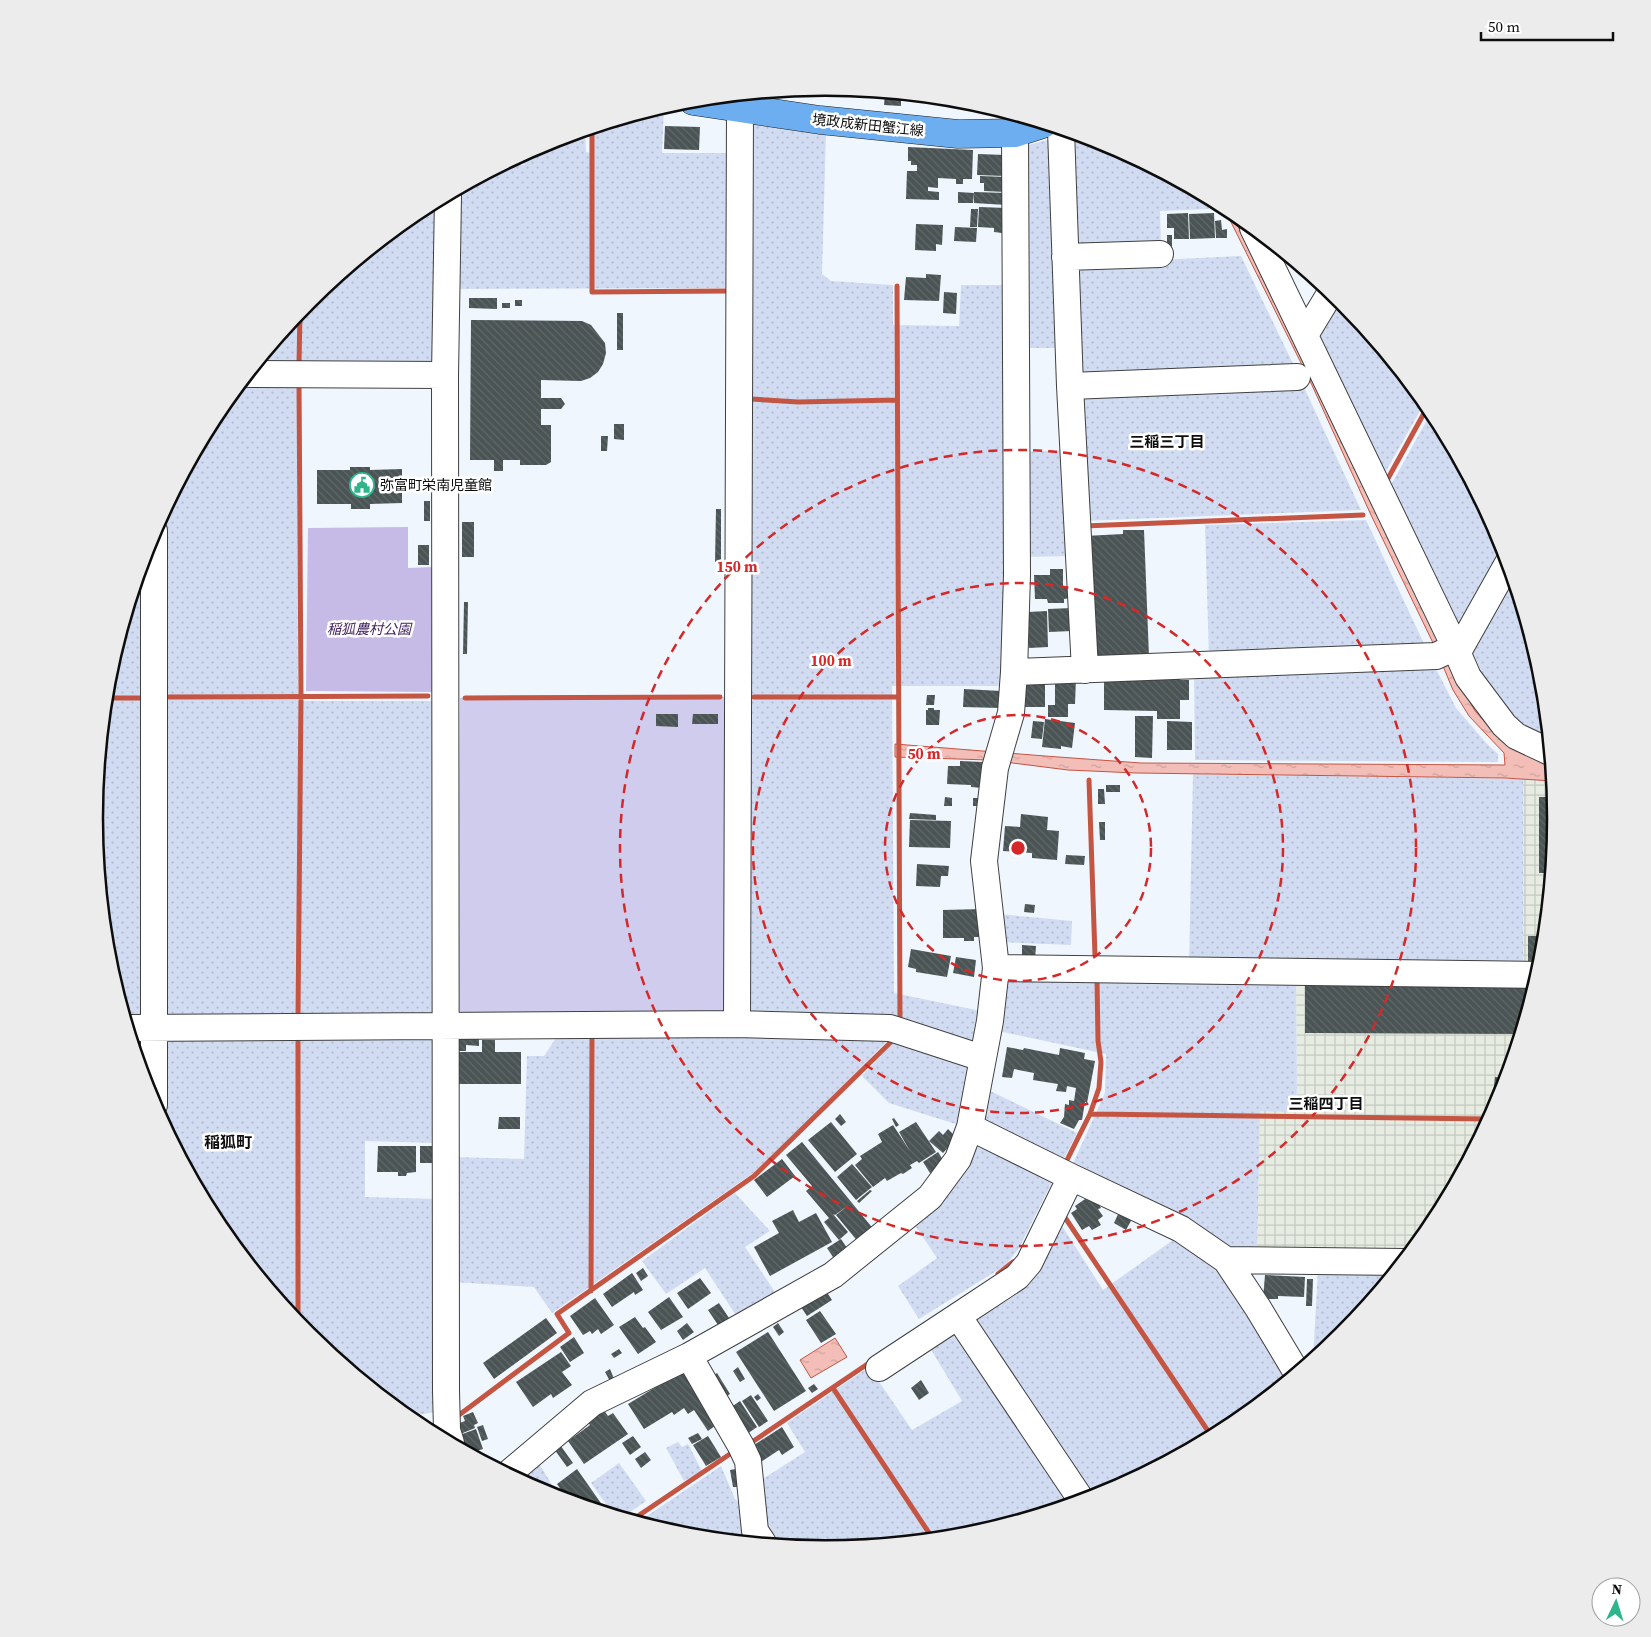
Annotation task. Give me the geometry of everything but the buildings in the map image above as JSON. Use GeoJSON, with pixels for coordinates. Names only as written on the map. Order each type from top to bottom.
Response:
{"type":"FeatureCollection","features":[{"type":"Feature","properties":{"kind":"main road","name":"境政成新田蟹江線"},"geometry":{"type":"LineString","coordinates":[[718,104],[820,120],[958,134],[987,135],[1015,133],[1033,127]]}},
{"type":"Feature","properties":{"kind":"street"},"geometry":{"type":"LineString","coordinates":[[737,1024],[740,108]]}},
{"type":"Feature","properties":{"kind":"street"},"geometry":{"type":"LineString","coordinates":[[513,1469],[592,1403],[689,1356],[833,1275],[930,1197],[958,1159],[970,1127],[990,1021],[996,968],[984,861],[998,758],[1011,713],[1014,672],[1017,575],[1015,133]]}},
{"type":"Feature","properties":{"kind":"street"},"geometry":{"type":"LineString","coordinates":[[1061,136],[1070,386],[1085,670]]}},
{"type":"Feature","properties":{"kind":"street"},"geometry":{"type":"LineString","coordinates":[[448,203],[444,376],[446,1391],[448,1434]]}},
{"type":"Feature","properties":{"kind":"street"},"geometry":{"type":"LineString","coordinates":[[1260,242],[1305,335],[1450,652],[1504,725],[1516,736],[1544,749]]}},
{"type":"Feature","properties":{"kind":"street"},"geometry":{"type":"LineString","coordinates":[[1065,257],[1160,254]]}},
{"type":"Feature","properties":{"kind":"street"},"geometry":{"type":"LineString","coordinates":[[1305,335],[1327,299]]}},
{"type":"Feature","properties":{"kind":"street"},"geometry":{"type":"LineString","coordinates":[[257,374],[444,376]]}},
{"type":"Feature","properties":{"kind":"street"},"geometry":{"type":"LineString","coordinates":[[1070,386],[1297,377]]}},
{"type":"Feature","properties":{"kind":"street"},"geometry":{"type":"LineString","coordinates":[[148,1068],[142,1028],[153,555]]}},
{"type":"Feature","properties":{"kind":"street"},"geometry":{"type":"LineString","coordinates":[[1450,652],[1503,570]]}},
{"type":"Feature","properties":{"kind":"street"},"geometry":{"type":"LineString","coordinates":[[1014,672],[1450,652]]}},
{"type":"Feature","properties":{"kind":"street"},"geometry":{"type":"LineString","coordinates":[[996,968],[1530,975]]}},
{"type":"Feature","properties":{"kind":"street"},"geometry":{"type":"LineString","coordinates":[[142,1028],[737,1024],[890,1028],[982,1058]]}},
{"type":"Feature","properties":{"kind":"street"},"geometry":{"type":"LineString","coordinates":[[970,1127],[1181,1229],[1226,1260],[1258,1308],[1294,1368]]}},
{"type":"Feature","properties":{"kind":"street"},"geometry":{"type":"LineString","coordinates":[[879,1368],[1017,1277],[1029,1264],[1071,1177]]}},
{"type":"Feature","properties":{"kind":"street"},"geometry":{"type":"LineString","coordinates":[[1226,1260],[1395,1262]]}},
{"type":"Feature","properties":{"kind":"street"},"geometry":{"type":"LineString","coordinates":[[958,1316],[1078,1495]]}},
{"type":"Feature","properties":{"kind":"street"},"geometry":{"type":"LineString","coordinates":[[689,1356],[748,1461],[755,1531],[759,1537]]}},
{"type":"Feature","properties":{"kind":"shaded area"},"geometry":{"type":"Polygon","coordinates":[[[664,115],[662,153],[727,153],[728,288],[455,289],[456,198],[506,171],[519,165],[524,165],[524,163],[549,151],[585,138],[586,152],[591,153],[592,135],[664,115]]]}},
{"type":"Feature","properties":{"kind":"shaded area"},"geometry":{"type":"Polygon","coordinates":[[[758,119],[826,131],[822,274],[831,281],[893,285],[893,325],[959,326],[961,285],[1007,285],[1006,686],[892,686],[894,993],[981,1011],[976,1045],[746,1017],[747,129],[758,119]]]}},
{"type":"Feature","properties":{"kind":"shaded area"},"geometry":{"type":"Polygon","coordinates":[[[1055,138],[1061,348],[1024,348],[1028,145],[1055,138]]]}},
{"type":"Feature","properties":{"kind":"shaded area"},"geometry":{"type":"Polygon","coordinates":[[[1066,139],[1102,151],[1145,171],[1187,193],[1210,209],[1160,211],[1161,249],[1070,249],[1066,139]]]}},
{"type":"Feature","properties":{"kind":"shaded area"},"geometry":{"type":"Polygon","coordinates":[[[437,210],[434,365],[264,365],[282,342],[349,275],[437,210]]]}},
{"type":"Feature","properties":{"kind":"shaded area"},"geometry":{"type":"Polygon","coordinates":[[[1241,256],[1297,372],[1075,381],[1072,264],[1241,256]]]}},
{"type":"Feature","properties":{"kind":"shaded area"},"geometry":{"type":"Polygon","coordinates":[[[1331,304],[1369,342],[1421,410],[1381,480],[1316,329],[1331,304]]]}},
{"type":"Feature","properties":{"kind":"shaded area"},"geometry":{"type":"Polygon","coordinates":[[[1301,381],[1361,510],[1083,521],[1077,391],[1301,381]]]}},
{"type":"Feature","properties":{"kind":"shaded area"},"geometry":{"type":"Polygon","coordinates":[[[251,382],[297,382],[298,701],[439,701],[438,1016],[162,1018],[164,529],[200,457],[225,417],[251,382]]]}},
{"type":"Feature","properties":{"kind":"shaded area"},"geometry":{"type":"Polygon","coordinates":[[[1427,419],[1451,457],[1473,499],[1502,567],[1462,637],[1387,492],[1427,419]]]}},
{"type":"Feature","properties":{"kind":"shaded area"},"geometry":{"type":"Polygon","coordinates":[[[1068,450],[1071,556],[1023,557],[1023,452],[1068,450]]]}},
{"type":"Feature","properties":{"kind":"shaded area"},"geometry":{"type":"Polygon","coordinates":[[[1366,520],[1426,648],[1209,657],[1205,525],[1366,520]]]}},
{"type":"Feature","properties":{"kind":"shaded area"},"geometry":{"type":"Polygon","coordinates":[[[148,570],[148,1017],[133,1020],[117,959],[109,913],[103,818],[109,724],[117,678],[128,632],[148,570]]]}},
{"type":"Feature","properties":{"kind":"shaded area"},"geometry":{"type":"Polygon","coordinates":[[[1506,577],[1523,632],[1534,678],[1544,743],[1525,734],[1476,678],[1469,643],[1506,577]]]}},
{"type":"Feature","properties":{"kind":"shaded area"},"geometry":{"type":"Polygon","coordinates":[[[1433,663],[1456,708],[1498,754],[1498,762],[1195,760],[1194,672],[1433,663]]]}},
{"type":"Feature","properties":{"kind":"shaded area"},"geometry":{"type":"Polygon","coordinates":[[[727,697],[726,1012],[464,1016],[457,1007],[460,698],[727,697]]]}},
{"type":"Feature","properties":{"kind":"shaded area"},"geometry":{"type":"Polygon","coordinates":[[[1193,774],[1523,779],[1523,969],[1189,965],[1193,774]]]}},
{"type":"Feature","properties":{"kind":"shaded area"},"geometry":{"type":"Polygon","coordinates":[[[1523,779],[1546,781],[1548,818],[1542,913],[1532,966],[1523,966],[1523,779]]]}},
{"type":"Feature","properties":{"kind":"shaded area"},"geometry":{"type":"Polygon","coordinates":[[[999,914],[1072,921],[1071,945],[1001,942],[999,914]]]}},
{"type":"Feature","properties":{"kind":"shaded area"},"geometry":{"type":"Polygon","coordinates":[[[1296,976],[1529,982],[1509,1051],[1493,1095],[1473,1138],[1451,1180],[1426,1220],[1401,1254],[1257,1253],[1260,1111],[1297,1111],[1296,976]]]}},
{"type":"Feature","properties":{"kind":"shaded area"},"geometry":{"type":"Polygon","coordinates":[[[1296,976],[1297,1112],[1260,1111],[1257,1256],[1227,1256],[1070,1170],[1105,1093],[1106,1054],[994,1030],[1002,977],[1296,976]]]}},
{"type":"Feature","properties":{"kind":"shaded area"},"geometry":{"type":"Polygon","coordinates":[[[558,1035],[891,1037],[803,1126],[753,1173],[552,1313],[534,1287],[453,1282],[453,1157],[524,1159],[527,1056],[544,1056],[558,1035]]]}},
{"type":"Feature","properties":{"kind":"shaded area"},"geometry":{"type":"Polygon","coordinates":[[[138,1037],[144,1037],[146,1061],[138,1037]]]}},
{"type":"Feature","properties":{"kind":"shaded area"},"geometry":{"type":"Polygon","coordinates":[[[438,1037],[437,1143],[365,1141],[365,1197],[437,1199],[440,1411],[418,1415],[349,1362],[282,1295],[253,1258],[225,1220],[200,1180],[161,1102],[162,1038],[438,1037]]]}},
{"type":"Feature","properties":{"kind":"shaded area"},"geometry":{"type":"Polygon","coordinates":[[[898,1038],[975,1063],[962,1126],[889,1103],[862,1076],[898,1038]]]}},
{"type":"Feature","properties":{"kind":"shaded area"},"geometry":{"type":"Polygon","coordinates":[[[982,1087],[1077,1133],[1060,1166],[986,1128],[978,1112],[982,1087]]]}},
{"type":"Feature","properties":{"kind":"shaded area"},"geometry":{"type":"Polygon","coordinates":[[[982,1143],[1055,1176],[1019,1248],[1006,1265],[919,1319],[898,1286],[937,1258],[912,1221],[937,1201],[982,1143]]]}},
{"type":"Feature","properties":{"kind":"shaded area"},"geometry":{"type":"Polygon","coordinates":[[[735,1193],[770,1231],[745,1247],[779,1298],[739,1320],[705,1268],[666,1294],[642,1261],[735,1193]]]}},
{"type":"Feature","properties":{"kind":"shaded area"},"geometry":{"type":"Polygon","coordinates":[[[1057,1218],[1103,1290],[1180,1235],[1225,1267],[1289,1372],[1227,1419],[1187,1444],[1145,1466],[1083,1493],[970,1313],[1057,1218]]]}},
{"type":"Feature","properties":{"kind":"shaded area"},"geometry":{"type":"Polygon","coordinates":[[[1318,1270],[1389,1270],[1369,1295],[1313,1351],[1318,1270]]]}},
{"type":"Feature","properties":{"kind":"shaded area"},"geometry":{"type":"Polygon","coordinates":[[[956,1324],[1072,1497],[1012,1516],[920,1535],[826,1541],[768,1538],[755,1484],[805,1452],[787,1423],[869,1367],[912,1430],[962,1401],[927,1343],[956,1324]]]}},
{"type":"Feature","properties":{"kind":"shaded area"},"geometry":{"type":"Polygon","coordinates":[[[678,1442],[682,1447],[688,1444],[702,1471],[684,1481],[666,1448],[678,1442]]]}},
{"type":"Feature","properties":{"kind":"shaded area"},"geometry":{"type":"Polygon","coordinates":[[[535,1457],[554,1488],[549,1486],[519,1472],[535,1457]]]}},
{"type":"Feature","properties":{"kind":"shaded area"},"geometry":{"type":"Polygon","coordinates":[[[619,1463],[646,1501],[629,1513],[608,1506],[591,1483],[619,1463]]]}},
{"type":"Feature","properties":{"kind":"shaded area"},"geometry":{"type":"Polygon","coordinates":[[[721,1466],[735,1499],[744,1507],[755,1537],[685,1527],[645,1517],[721,1466]]]}},
{"type":"Feature","properties":{"kind":"green space","name":"稲狐農村公園"},"geometry":{"type":"Polygon","coordinates":[[[408,527],[408,568],[433,567],[434,692],[306,691],[308,528],[408,527]]]}},
{"type":"Feature","properties":{"kind":"water"},"geometry":{"type":"Polygon","coordinates":[[[1230,220],[1238,226],[1373,500],[1461,686],[1475,711],[1492,730],[1545,758],[1546,781],[1505,778],[1136,773],[1068,770],[989,760],[895,757],[895,744],[1141,763],[1505,765],[1504,753],[1469,716],[1453,690],[1435,647],[1371,515],[1311,383],[1230,220]]]}},
{"type":"Feature","properties":{"kind":"water"},"geometry":{"type":"Polygon","coordinates":[[[835,1338],[847,1357],[811,1378],[800,1360],[835,1338]]]}},
{"type":"Feature","properties":{"kind":"waterway"},"geometry":{"type":"LineString","coordinates":[[592,135],[592,292],[728,291]]}},
{"type":"Feature","properties":{"kind":"waterway"},"geometry":{"type":"LineString","coordinates":[[897,286],[900,1023]]}},
{"type":"Feature","properties":{"kind":"waterway"},"geometry":{"type":"LineString","coordinates":[[299,364],[300,324]]}},
{"type":"Feature","properties":{"kind":"waterway"},"geometry":{"type":"LineString","coordinates":[[298,1017],[301,697],[299,382]]}},
{"type":"Feature","properties":{"kind":"waterway"},"geometry":{"type":"LineString","coordinates":[[751,399],[798,402],[897,400]]}},
{"type":"Feature","properties":{"kind":"waterway"},"geometry":{"type":"LineString","coordinates":[[1386,482],[1424,414]]}},
{"type":"Feature","properties":{"kind":"waterway"},"geometry":{"type":"LineString","coordinates":[[1084,526],[1363,515]]}},
{"type":"Feature","properties":{"kind":"waterway"},"geometry":{"type":"LineString","coordinates":[[169,697],[428,696]]}},
{"type":"Feature","properties":{"kind":"waterway"},"geometry":{"type":"LineString","coordinates":[[465,698],[720,697]]}},
{"type":"Feature","properties":{"kind":"waterway"},"geometry":{"type":"LineString","coordinates":[[754,697],[898,697]]}},
{"type":"Feature","properties":{"kind":"waterway"},"geometry":{"type":"LineString","coordinates":[[114,698],[142,698]]}},
{"type":"Feature","properties":{"kind":"waterway"},"geometry":{"type":"LineString","coordinates":[[1089,780],[1095,956]]}},
{"type":"Feature","properties":{"kind":"waterway"},"geometry":{"type":"LineString","coordinates":[[1064,1166],[1090,1114],[1099,1088],[1101,1062],[1098,1041],[1097,979]]}},
{"type":"Feature","properties":{"kind":"waterway"},"geometry":{"type":"LineString","coordinates":[[591,1291],[592,1036]]}},
{"type":"Feature","properties":{"kind":"waterway"},"geometry":{"type":"LineString","coordinates":[[459,1415],[569,1333],[557,1314],[754,1176],[895,1038]]}},
{"type":"Feature","properties":{"kind":"waterway"},"geometry":{"type":"LineString","coordinates":[[298,1042],[298,1311]]}},
{"type":"Feature","properties":{"kind":"waterway"},"geometry":{"type":"LineString","coordinates":[[1090,1114],[1482,1119]]}},
{"type":"Feature","properties":{"kind":"waterway"},"geometry":{"type":"LineString","coordinates":[[1064,1216],[1208,1431]]}},
{"type":"Feature","properties":{"kind":"waterway"},"geometry":{"type":"LineString","coordinates":[[998,1274],[1013,1262]]}},
{"type":"Feature","properties":{"kind":"waterway"},"geometry":{"type":"LineString","coordinates":[[752,1442],[872,1361]]}},
{"type":"Feature","properties":{"kind":"waterway"},"geometry":{"type":"LineString","coordinates":[[833,1388],[929,1533]]}},
{"type":"Feature","properties":{"kind":"waterway"},"geometry":{"type":"LineString","coordinates":[[638,1516],[730,1454]]}},
{"type":"Feature","properties":{"kind":"place","name":"弥富町栄南児童館"},"geometry":{"type":"Point","coordinates":[362,485]}},
{"type":"Feature","properties":{"kind":"district","name":"三稲三丁目"},"geometry":{"type":"Point","coordinates":[1167,441]}},
{"type":"Feature","properties":{"kind":"district","name":"三稲四丁目"},"geometry":{"type":"Point","coordinates":[1326,1103]}},
{"type":"Feature","properties":{"kind":"district","name":"稲狐町"},"geometry":{"type":"Point","coordinates":[228,1142]}}]}
